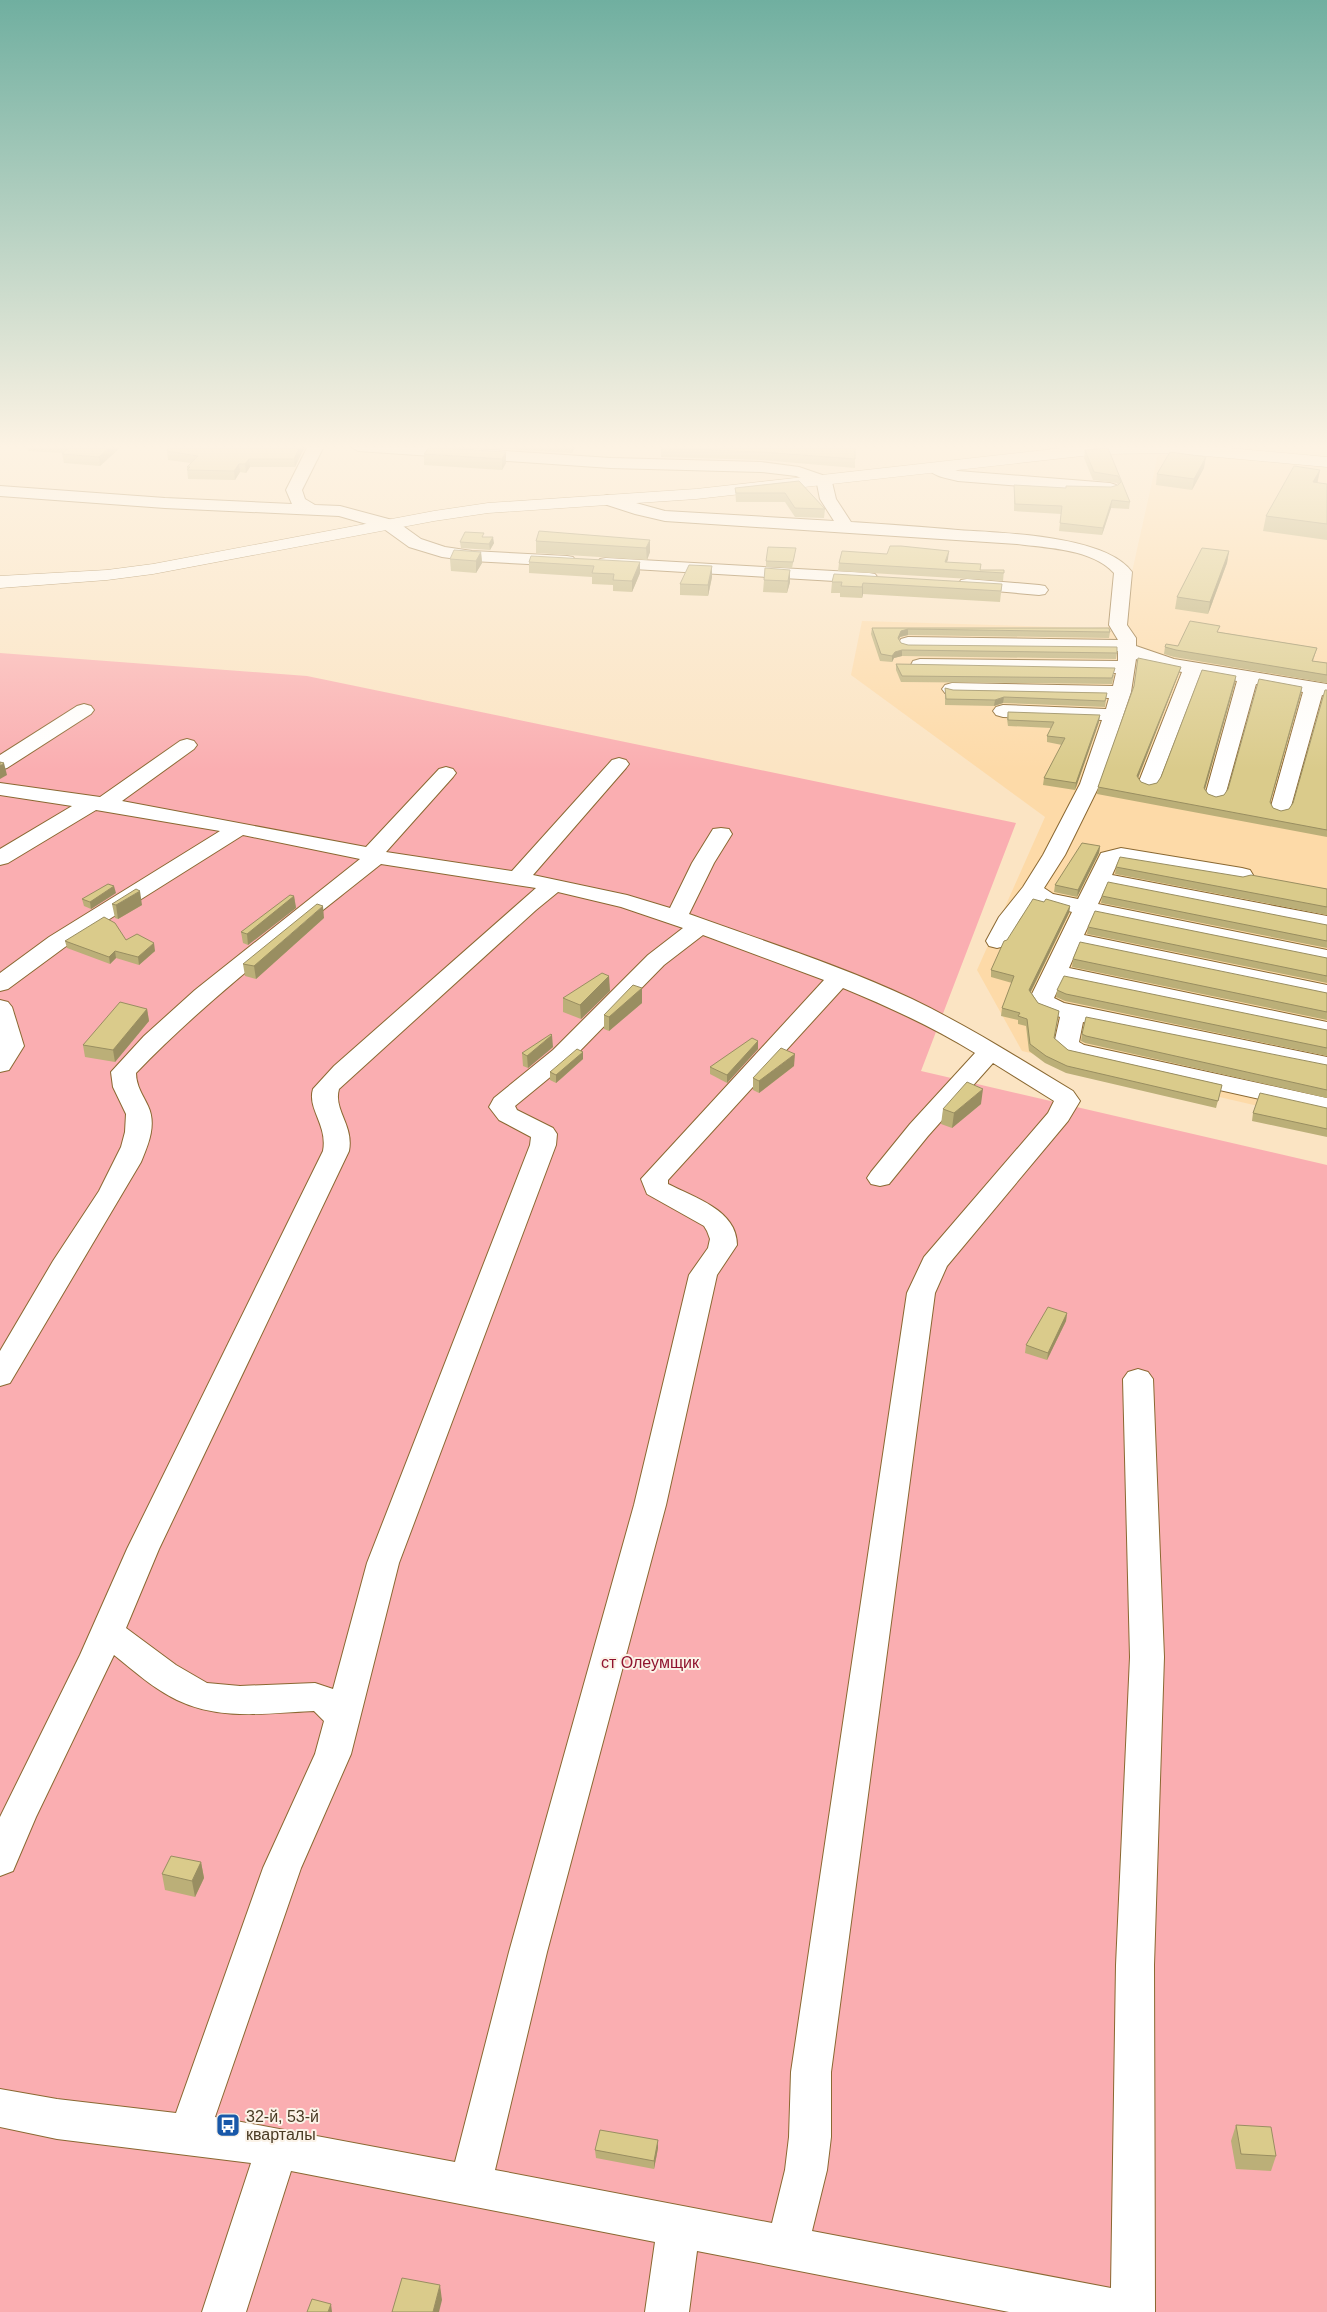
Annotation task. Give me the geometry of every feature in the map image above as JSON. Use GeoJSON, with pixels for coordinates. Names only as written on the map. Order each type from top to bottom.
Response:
{"type":"FeatureCollection","features":[{"type":"Feature","properties":{"kind":"main road"},"geometry":{"type":"LineString","coordinates":[[0,582],[107,575],[153,569],[234,554]]}},
{"type":"Feature","properties":{"kind":"street"},"geometry":{"type":"LineString","coordinates":[[452,554],[889,580]]}},
{"type":"Feature","properties":{"kind":"street"},"geometry":{"type":"LineString","coordinates":[[997,941],[1010,917],[1032,890],[1054,855],[1090,784],[1121,692],[1127,654],[1127,638],[1118,625],[1123,572],[1113,564],[1089,554]]}},
{"type":"Feature","properties":{"kind":"street"},"geometry":{"type":"LineString","coordinates":[[948,583],[1039,590]]}},
{"type":"Feature","properties":{"kind":"street"},"geometry":{"type":"LineString","coordinates":[[908,643],[1127,654],[1193,668],[1321,689],[1280,810]]}},
{"type":"Feature","properties":{"kind":"street"},"geometry":{"type":"LineString","coordinates":[[902,664],[1127,654]]}},
{"type":"Feature","properties":{"kind":"street"},"geometry":{"type":"LineString","coordinates":[[1148,784],[1193,668]]}},
{"type":"Feature","properties":{"kind":"street"},"geometry":{"type":"LineString","coordinates":[[1215,796],[1248,677]]}},
{"type":"Feature","properties":{"kind":"street"},"geometry":{"type":"LineString","coordinates":[[952,689],[1121,692]]}},
{"type":"Feature","properties":{"kind":"street"},"geometry":{"type":"LineString","coordinates":[[0,764],[84,710]]}},
{"type":"Feature","properties":{"kind":"street"},"geometry":{"type":"LineString","coordinates":[[1003,711],[1048,720],[1113,715]]}},
{"type":"Feature","properties":{"kind":"street"},"geometry":{"type":"LineString","coordinates":[[0,858],[99,803],[187,745]]}},
{"type":"Feature","properties":{"kind":"street"},"geometry":{"type":"LineString","coordinates":[[517,879],[619,764]]}},
{"type":"Feature","properties":{"kind":"street"},"geometry":{"type":"LineString","coordinates":[[0,1376],[61,1271],[129,1161],[140,1119],[138,1110],[126,1087],[123,1078],[124,1072],[152,1041],[203,996],[374,855],[446,773]]}},
{"type":"Feature","properties":{"kind":"street"},"geometry":{"type":"LineString","coordinates":[[0,984],[57,942],[238,828]]}},
{"type":"Feature","properties":{"kind":"street"},"geometry":{"type":"LineString","coordinates":[[188,2134],[282,1868],[333,1754],[383,1564],[545,1138],[544,1134],[533,1127],[508,1115],[502,1107],[503,1103],[562,1055],[656,960],[687,922],[703,863],[721,834]]}},
{"type":"Feature","properties":{"kind":"street"},"geometry":{"type":"LineString","coordinates":[[1242,875],[1121,854],[1109,858],[1072,939],[1042,998],[1043,1001],[1051,1007],[1073,1012],[1327,1064]]}},
{"type":"Feature","properties":{"kind":"street"},"geometry":{"type":"LineString","coordinates":[[1099,879],[1327,923]]}},
{"type":"Feature","properties":{"kind":"street"},"geometry":{"type":"LineString","coordinates":[[0,1860],[18,1817],[107,1632],[144,1549],[340,1142],[339,1133],[328,1109],[324,1094],[326,1089],[343,1071],[528,905],[554,885]]}},
{"type":"Feature","properties":{"kind":"street"},"geometry":{"type":"LineString","coordinates":[[1032,890],[1046,899],[1327,957]]}},
{"type":"Feature","properties":{"kind":"street"},"geometry":{"type":"LineString","coordinates":[[1072,939],[1327,992]]}},
{"type":"Feature","properties":{"kind":"street"},"geometry":{"type":"LineString","coordinates":[[1055,972],[1327,1029]]}},
{"type":"Feature","properties":{"kind":"street"},"geometry":{"type":"LineString","coordinates":[[470,2185],[531,1942],[650,1505],[703,1275],[707,1268],[719,1257],[723,1245],[720,1229],[715,1220],[656,1188],[654,1179],[839,978]]}},
{"type":"Feature","properties":{"kind":"street"},"geometry":{"type":"LineString","coordinates":[[0,1007],[12,1042],[9,1052],[0,1065]]}},
{"type":"Feature","properties":{"kind":"street"},"geometry":{"type":"LineString","coordinates":[[1073,1012],[1066,1044],[1076,1051],[1327,1106]]}},
{"type":"Feature","properties":{"kind":"street"},"geometry":{"type":"LineString","coordinates":[[787,2247],[806,2170],[810,2137],[811,2072],[921,1293],[934,1263],[1059,1116],[1067,1101],[1064,1096],[1053,1088],[990,1051],[919,1130],[880,1178]]}},
{"type":"Feature","properties":{"kind":"street"},"geometry":{"type":"LineString","coordinates":[[1133,2312],[1135,1965],[1147,1657],[1138,1378]]}},
{"type":"Feature","properties":{"kind":"street"},"geometry":{"type":"LineString","coordinates":[[107,1632],[171,1679],[202,1696],[216,1698],[315,1697],[326,1701],[343,1718]]}},
{"type":"Feature","properties":{"kind":"street"},"geometry":{"type":"LineString","coordinates":[[0,2108],[57,2119],[188,2134],[277,2148],[1120,2312]]}},
{"type":"Feature","properties":{"kind":"street"},"geometry":{"type":"LineString","coordinates":[[224,2312],[277,2148]]}},
{"type":"Feature","properties":{"kind":"street"},"geometry":{"type":"LineString","coordinates":[[667,2312],[679,2226]]}},
{"type":"Feature","properties":{"kind":"lane"},"geometry":{"type":"LineString","coordinates":[[0,789],[99,803],[238,828],[374,855],[554,885],[627,902],[839,978],[922,1012],[990,1051]]}},
{"type":"Feature","properties":{"kind":"shaded area"},"geometry":{"type":"Polygon","coordinates":[[[1136,554],[1327,554],[1327,1122],[1022,1051],[977,970],[1045,817],[851,675],[862,621],[1092,628],[1120,626],[1136,554]]]}},
{"type":"Feature","properties":{"kind":"green space","name":"ст Олеумщик"},"geometry":{"type":"Polygon","coordinates":[[[0,653],[307,676],[1016,823],[921,1071],[1327,1165],[1327,2312],[0,2312],[0,653]]]}},
{"type":"Feature","properties":{"kind":"building"},"geometry":{"type":"Polygon","coordinates":[[[452,554],[480,554],[476,561],[450,559],[452,554]]]}},
{"type":"Feature","properties":{"kind":"building"},"geometry":{"type":"Polygon","coordinates":[[[767,554],[795,554],[793,562],[766,561],[767,554]]]}},
{"type":"Feature","properties":{"kind":"building"},"geometry":{"type":"Polygon","coordinates":[[[841,554],[948,554],[945,562],[981,564],[980,570],[1004,570],[1004,573],[839,563],[841,554]]]}},
{"type":"Feature","properties":{"kind":"building"},"geometry":{"type":"Polygon","coordinates":[[[1199,554],[1228,554],[1210,602],[1177,597],[1199,554]]]}},
{"type":"Feature","properties":{"kind":"building"},"geometry":{"type":"Polygon","coordinates":[[[531,556],[640,562],[632,581],[613,580],[614,574],[592,573],[594,566],[529,562],[531,556]]]}},
{"type":"Feature","properties":{"kind":"building"},"geometry":{"type":"Polygon","coordinates":[[[689,565],[712,566],[708,585],[680,584],[689,565]]]}},
{"type":"Feature","properties":{"kind":"building"},"geometry":{"type":"Polygon","coordinates":[[[765,568],[790,570],[788,581],[764,580],[765,568]]]}},
{"type":"Feature","properties":{"kind":"building"},"geometry":{"type":"Polygon","coordinates":[[[834,574],[1002,584],[1001,591],[863,583],[862,587],[841,586],[842,582],[832,582],[834,574]]]}},
{"type":"Feature","properties":{"kind":"building"},"geometry":{"type":"Polygon","coordinates":[[[1190,621],[1220,626],[1217,632],[1317,648],[1312,661],[1327,663],[1327,675],[1165,647],[1166,644],[1178,646],[1190,621]]]}},
{"type":"Feature","properties":{"kind":"building"},"geometry":{"type":"Polygon","coordinates":[[[872,628],[1109,628],[1110,632],[908,629],[901,631],[898,638],[901,643],[908,645],[1117,647],[1117,653],[902,650],[895,652],[892,656],[881,654],[872,628]]]}},
{"type":"Feature","properties":{"kind":"building"},"geometry":{"type":"Polygon","coordinates":[[[1138,658],[1181,667],[1137,776],[1141,782],[1149,785],[1157,783],[1161,777],[1202,670],[1236,676],[1204,788],[1208,794],[1216,797],[1224,795],[1228,789],[1259,679],[1302,687],[1270,802],[1273,808],[1281,811],[1289,809],[1293,803],[1325,690],[1327,690],[1327,830],[1098,787],[1134,686],[1138,658]]]}},
{"type":"Feature","properties":{"kind":"building"},"geometry":{"type":"Polygon","coordinates":[[[896,664],[1115,668],[1112,678],[902,676],[896,664]]]}},
{"type":"Feature","properties":{"kind":"building"},"geometry":{"type":"Polygon","coordinates":[[[945,688],[953,690],[1107,693],[1105,701],[1004,697],[995,700],[946,699],[945,688]]]}},
{"type":"Feature","properties":{"kind":"building"},"geometry":{"type":"Polygon","coordinates":[[[1008,712],[1100,715],[1076,783],[1044,778],[1065,738],[1047,736],[1054,722],[1008,720],[1008,712]]]}},
{"type":"Feature","properties":{"kind":"building"},"geometry":{"type":"Polygon","coordinates":[[[1082,843],[1100,846],[1078,890],[1055,885],[1082,843]]]}},
{"type":"Feature","properties":{"kind":"building"},"geometry":{"type":"Polygon","coordinates":[[[1120,857],[1243,877],[1251,875],[1327,889],[1327,907],[1116,867],[1120,857]]]}},
{"type":"Feature","properties":{"kind":"building"},"geometry":{"type":"Polygon","coordinates":[[[1108,882],[1327,925],[1327,941],[1102,896],[1108,882]]]}},
{"type":"Feature","properties":{"kind":"building"},"geometry":{"type":"Polygon","coordinates":[[[108,884],[114,886],[90,902],[82,899],[108,884]]]}},
{"type":"Feature","properties":{"kind":"building"},"geometry":{"type":"Polygon","coordinates":[[[136,889],[140,891],[116,905],[112,904],[136,889]]]}},
{"type":"Feature","properties":{"kind":"building"},"geometry":{"type":"Polygon","coordinates":[[[290,895],[294,896],[247,934],[241,932],[290,895]]]}},
{"type":"Feature","properties":{"kind":"building"},"geometry":{"type":"Polygon","coordinates":[[[1033,899],[1044,902],[1046,899],[1070,906],[1029,990],[1038,1003],[1059,1011],[1054,1038],[1068,1050],[1222,1085],[1218,1101],[1067,1066],[1046,1056],[1030,1044],[1027,1019],[1018,1016],[1020,1013],[1002,1008],[1014,976],[991,970],[1004,941],[1007,940],[1033,899]]]}},
{"type":"Feature","properties":{"kind":"building"},"geometry":{"type":"Polygon","coordinates":[[[317,904],[323,906],[254,966],[243,964],[317,904]]]}},
{"type":"Feature","properties":{"kind":"building"},"geometry":{"type":"Polygon","coordinates":[[[1095,911],[1327,958],[1327,976],[1088,927],[1095,911]]]}},
{"type":"Feature","properties":{"kind":"building"},"geometry":{"type":"Polygon","coordinates":[[[104,917],[115,923],[126,940],[137,934],[154,943],[138,957],[115,951],[109,957],[65,941],[104,917]]]}},
{"type":"Feature","properties":{"kind":"building"},"geometry":{"type":"Polygon","coordinates":[[[1080,942],[1327,993],[1327,1012],[1073,959],[1080,942]]]}},
{"type":"Feature","properties":{"kind":"building"},"geometry":{"type":"Polygon","coordinates":[[[602,973],[609,976],[580,1005],[563,998],[602,973]]]}},
{"type":"Feature","properties":{"kind":"building"},"geometry":{"type":"Polygon","coordinates":[[[1064,976],[1327,1030],[1327,1048],[1066,994],[1057,990],[1064,976]]]}},
{"type":"Feature","properties":{"kind":"building"},"geometry":{"type":"Polygon","coordinates":[[[633,985],[642,988],[609,1017],[604,1015],[633,985]]]}},
{"type":"Feature","properties":{"kind":"building"},"geometry":{"type":"Polygon","coordinates":[[[120,1002],[147,1009],[113,1050],[83,1045],[120,1002]]]}},
{"type":"Feature","properties":{"kind":"building"},"geometry":{"type":"Polygon","coordinates":[[[1086,1017],[1327,1065],[1327,1090],[1086,1036],[1082,1034],[1086,1017]]]}},
{"type":"Feature","properties":{"kind":"building"},"geometry":{"type":"Polygon","coordinates":[[[551,1034],[527,1056],[522,1053],[551,1034]]]}},
{"type":"Feature","properties":{"kind":"building"},"geometry":{"type":"Polygon","coordinates":[[[752,1038],[758,1041],[727,1075],[710,1067],[752,1038]]]}},
{"type":"Feature","properties":{"kind":"building"},"geometry":{"type":"Polygon","coordinates":[[[781,1048],[795,1054],[759,1081],[753,1078],[781,1048]]]}},
{"type":"Feature","properties":{"kind":"building"},"geometry":{"type":"Polygon","coordinates":[[[577,1049],[583,1052],[556,1075],[550,1072],[577,1049]]]}},
{"type":"Feature","properties":{"kind":"building"},"geometry":{"type":"Polygon","coordinates":[[[967,1082],[983,1089],[954,1113],[943,1109],[967,1082]]]}},
{"type":"Feature","properties":{"kind":"building"},"geometry":{"type":"Polygon","coordinates":[[[1260,1093],[1327,1108],[1327,1129],[1253,1113],[1260,1093]]]}},
{"type":"Feature","properties":{"kind":"building"},"geometry":{"type":"Polygon","coordinates":[[[1048,1307],[1067,1313],[1048,1353],[1026,1345],[1048,1307]]]}},
{"type":"Feature","properties":{"kind":"building"},"geometry":{"type":"Polygon","coordinates":[[[171,1856],[201,1862],[192,1881],[162,1874],[171,1856]]]}},
{"type":"Feature","properties":{"kind":"building"},"geometry":{"type":"Polygon","coordinates":[[[1236,2125],[1271,2127],[1276,2156],[1241,2154],[1236,2125]]]}},
{"type":"Feature","properties":{"kind":"building"},"geometry":{"type":"Polygon","coordinates":[[[600,2130],[658,2140],[654,2161],[595,2150],[600,2130]]]}},
{"type":"Feature","properties":{"kind":"building"},"geometry":{"type":"Polygon","coordinates":[[[402,2278],[440,2285],[433,2312],[392,2312],[402,2278]]]}},
{"type":"Feature","properties":{"kind":"building"},"geometry":{"type":"Polygon","coordinates":[[[312,2299],[331,2304],[328,2312],[307,2312],[312,2299]]]}},
{"type":"Feature","properties":{"kind":"place","name":"32-й, 53-й кварталы"},"geometry":{"type":"Point","coordinates":[228,2125]}}]}
